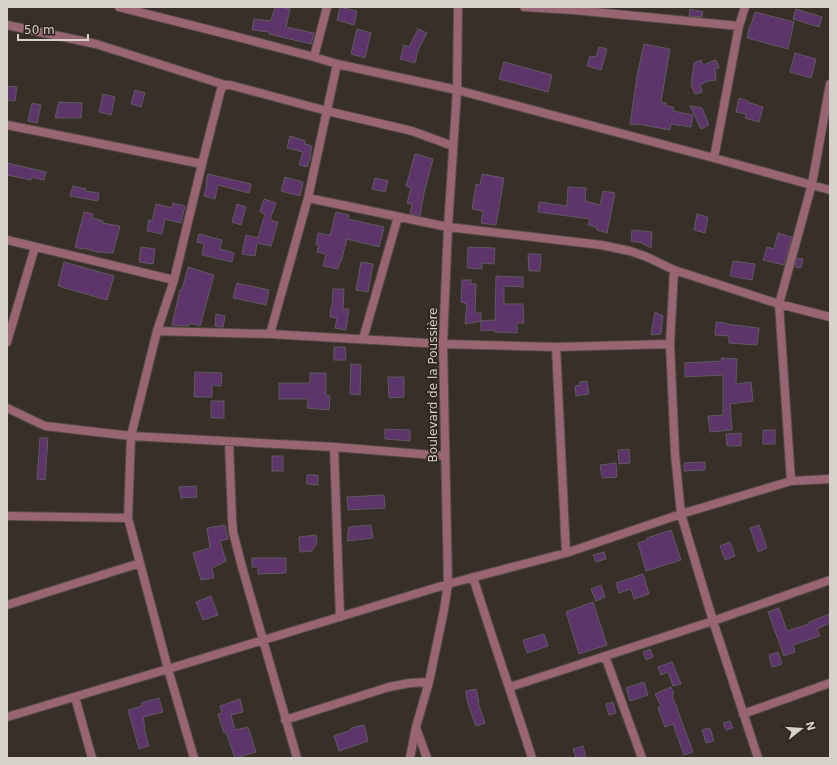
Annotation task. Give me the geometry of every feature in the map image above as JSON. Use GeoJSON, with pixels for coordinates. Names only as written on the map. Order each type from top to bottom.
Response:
{"type":"FeatureCollection","features":[{"type":"Feature","properties":{"kind":"street"},"geometry":{"type":"LineString","coordinates":[[119,7],[337,64],[457,90],[830,190]]}},
{"type":"Feature","properties":{"kind":"street"},"geometry":{"type":"LineString","coordinates":[[314,57],[327,7]]}},
{"type":"Feature","properties":{"kind":"street","name":"Boulevard de la Poussière"},"geometry":{"type":"LineString","coordinates":[[410,758],[416,727],[429,682],[448,584],[443,344],[448,227],[457,90],[458,7]]}},
{"type":"Feature","properties":{"kind":"street"},"geometry":{"type":"LineString","coordinates":[[524,7],[574,10],[739,26]]}},
{"type":"Feature","properties":{"kind":"street"},"geometry":{"type":"LineString","coordinates":[[714,158],[739,26],[745,7]]}},
{"type":"Feature","properties":{"kind":"street"},"geometry":{"type":"LineString","coordinates":[[7,25],[96,44],[225,85],[230,84],[327,111],[412,131],[453,146]]}},
{"type":"Feature","properties":{"kind":"street"},"geometry":{"type":"LineString","coordinates":[[270,334],[308,198],[337,64]]}},
{"type":"Feature","properties":{"kind":"street"},"geometry":{"type":"LineString","coordinates":[[791,481],[778,304],[812,184],[830,84]]}},
{"type":"Feature","properties":{"kind":"street"},"geometry":{"type":"LineString","coordinates":[[194,758],[168,669],[128,518],[131,436],[158,330],[174,280],[221,89],[225,85]]}},
{"type":"Feature","properties":{"kind":"street"},"geometry":{"type":"LineString","coordinates":[[7,125],[202,164]]}},
{"type":"Feature","properties":{"kind":"street"},"geometry":{"type":"LineString","coordinates":[[308,198],[448,227],[601,245],[630,251],[647,257],[674,270],[778,304],[830,317]]}},
{"type":"Feature","properties":{"kind":"street"},"geometry":{"type":"LineString","coordinates":[[363,339],[398,217]]}},
{"type":"Feature","properties":{"kind":"street"},"geometry":{"type":"LineString","coordinates":[[7,240],[174,280]]}},
{"type":"Feature","properties":{"kind":"street"},"geometry":{"type":"LineString","coordinates":[[7,342],[35,247]]}},
{"type":"Feature","properties":{"kind":"street"},"geometry":{"type":"LineString","coordinates":[[674,270],[670,344],[675,454],[681,514],[713,621],[758,758]]}},
{"type":"Feature","properties":{"kind":"street"},"geometry":{"type":"LineString","coordinates":[[158,330],[270,334],[443,344],[556,347],[670,344]]}},
{"type":"Feature","properties":{"kind":"street"},"geometry":{"type":"LineString","coordinates":[[556,347],[566,553]]}},
{"type":"Feature","properties":{"kind":"street"},"geometry":{"type":"LineString","coordinates":[[7,408],[45,426],[131,436],[334,447],[445,456]]}},
{"type":"Feature","properties":{"kind":"street"},"geometry":{"type":"LineString","coordinates":[[229,442],[233,532],[297,758]]}},
{"type":"Feature","properties":{"kind":"street"},"geometry":{"type":"LineString","coordinates":[[334,447],[340,616]]}},
{"type":"Feature","properties":{"kind":"street"},"geometry":{"type":"LineString","coordinates":[[7,717],[448,584],[566,553],[681,514],[791,481],[830,479]]}},
{"type":"Feature","properties":{"kind":"street"},"geometry":{"type":"LineString","coordinates":[[7,516],[128,518]]}},
{"type":"Feature","properties":{"kind":"street"},"geometry":{"type":"LineString","coordinates":[[7,605],[140,563]]}},
{"type":"Feature","properties":{"kind":"street"},"geometry":{"type":"LineString","coordinates":[[473,577],[532,758]]}},
{"type":"Feature","properties":{"kind":"street"},"geometry":{"type":"LineString","coordinates":[[510,687],[713,621],[830,580]]}},
{"type":"Feature","properties":{"kind":"street"},"geometry":{"type":"LineString","coordinates":[[605,656],[642,758]]}},
{"type":"Feature","properties":{"kind":"street"},"geometry":{"type":"LineString","coordinates":[[285,720],[388,687],[410,683],[429,682]]}},
{"type":"Feature","properties":{"kind":"street"},"geometry":{"type":"LineString","coordinates":[[744,714],[830,683]]}},
{"type":"Feature","properties":{"kind":"street"},"geometry":{"type":"LineString","coordinates":[[75,697],[92,758]]}},
{"type":"Feature","properties":{"kind":"street"},"geometry":{"type":"LineString","coordinates":[[416,727],[427,758]]}},
{"type":"Feature","properties":{"kind":"building"},"geometry":{"type":"Polygon","coordinates":[[[275,7],[290,9],[286,27],[314,33],[311,44],[269,34],[269,32],[252,30],[254,19],[271,21],[275,7]]]}},
{"type":"Feature","properties":{"kind":"building"},"geometry":{"type":"Polygon","coordinates":[[[340,7],[357,11],[354,25],[337,20],[340,7]]]}},
{"type":"Feature","properties":{"kind":"building"},"geometry":{"type":"Polygon","coordinates":[[[690,9],[703,12],[702,17],[689,16],[690,9]]]}},
{"type":"Feature","properties":{"kind":"building"},"geometry":{"type":"Polygon","coordinates":[[[796,9],[822,17],[819,27],[793,19],[796,9]]]}},
{"type":"Feature","properties":{"kind":"building"},"geometry":{"type":"Polygon","coordinates":[[[755,12],[794,22],[788,49],[747,38],[755,12]]]}},
{"type":"Feature","properties":{"kind":"building"},"geometry":{"type":"Polygon","coordinates":[[[357,29],[371,33],[365,58],[351,54],[357,29]]]}},
{"type":"Feature","properties":{"kind":"building"},"geometry":{"type":"Polygon","coordinates":[[[418,29],[427,33],[418,50],[415,63],[400,59],[404,45],[409,47],[418,29]]]}},
{"type":"Feature","properties":{"kind":"building"},"geometry":{"type":"Polygon","coordinates":[[[644,44],[670,49],[661,102],[666,103],[666,106],[674,107],[673,111],[693,115],[691,127],[671,124],[670,130],[630,124],[637,76],[644,44]]]}},
{"type":"Feature","properties":{"kind":"building"},"geometry":{"type":"Polygon","coordinates":[[[599,47],[607,49],[601,70],[587,66],[590,56],[596,57],[599,47]]]}},
{"type":"Feature","properties":{"kind":"building"},"geometry":{"type":"Polygon","coordinates":[[[795,53],[816,59],[811,78],[790,72],[795,53]]]}},
{"type":"Feature","properties":{"kind":"building"},"geometry":{"type":"Polygon","coordinates":[[[701,60],[703,65],[716,60],[719,68],[715,69],[716,80],[708,81],[700,85],[702,92],[695,94],[691,85],[694,63],[701,60]]]}},
{"type":"Feature","properties":{"kind":"building"},"geometry":{"type":"Polygon","coordinates":[[[504,62],[552,75],[548,92],[499,79],[504,62]]]}},
{"type":"Feature","properties":{"kind":"building"},"geometry":{"type":"Polygon","coordinates":[[[7,86],[17,87],[15,101],[7,100],[7,86]]]}},
{"type":"Feature","properties":{"kind":"building"},"geometry":{"type":"Polygon","coordinates":[[[135,90],[145,93],[141,107],[131,104],[135,90]]]}},
{"type":"Feature","properties":{"kind":"building"},"geometry":{"type":"Polygon","coordinates":[[[103,94],[115,97],[111,115],[99,112],[103,94]]]}},
{"type":"Feature","properties":{"kind":"building"},"geometry":{"type":"Polygon","coordinates":[[[739,98],[763,107],[759,122],[745,118],[746,114],[736,112],[739,98]]]}},
{"type":"Feature","properties":{"kind":"building"},"geometry":{"type":"Polygon","coordinates":[[[59,102],[82,103],[81,118],[55,118],[59,102]]]}},
{"type":"Feature","properties":{"kind":"building"},"geometry":{"type":"Polygon","coordinates":[[[32,103],[41,105],[37,123],[28,121],[32,103]]]}},
{"type":"Feature","properties":{"kind":"building"},"geometry":{"type":"Polygon","coordinates":[[[690,106],[702,108],[709,125],[701,129],[690,106]]]}},
{"type":"Feature","properties":{"kind":"building"},"geometry":{"type":"Polygon","coordinates":[[[290,136],[305,141],[305,144],[312,146],[307,167],[299,165],[303,152],[287,148],[290,136]]]}},
{"type":"Feature","properties":{"kind":"building"},"geometry":{"type":"Polygon","coordinates":[[[415,154],[433,159],[424,193],[420,216],[410,214],[412,204],[407,203],[411,188],[406,186],[415,154]]]}},
{"type":"Feature","properties":{"kind":"building"},"geometry":{"type":"Polygon","coordinates":[[[7,163],[46,172],[44,180],[31,177],[31,180],[7,175],[7,163]]]}},
{"type":"Feature","properties":{"kind":"building"},"geometry":{"type":"Polygon","coordinates":[[[208,174],[251,184],[249,193],[218,185],[215,199],[204,196],[208,174]]]}},
{"type":"Feature","properties":{"kind":"building"},"geometry":{"type":"Polygon","coordinates":[[[482,174],[504,178],[496,225],[481,223],[483,211],[472,209],[476,184],[480,185],[482,174]]]}},
{"type":"Feature","properties":{"kind":"building"},"geometry":{"type":"Polygon","coordinates":[[[285,177],[303,182],[300,196],[281,191],[285,177]]]}},
{"type":"Feature","properties":{"kind":"building"},"geometry":{"type":"Polygon","coordinates":[[[375,178],[388,181],[385,192],[372,189],[375,178]]]}},
{"type":"Feature","properties":{"kind":"building"},"geometry":{"type":"Polygon","coordinates":[[[73,186],[86,189],[85,191],[99,193],[98,201],[70,196],[73,186]]]}},
{"type":"Feature","properties":{"kind":"building"},"geometry":{"type":"Polygon","coordinates":[[[568,187],[586,188],[585,201],[600,205],[603,191],[615,193],[607,233],[597,230],[596,227],[588,225],[590,219],[538,212],[539,202],[567,206],[568,187]]]}},
{"type":"Feature","properties":{"kind":"building"},"geometry":{"type":"Polygon","coordinates":[[[264,199],[276,203],[270,220],[278,222],[271,246],[257,243],[255,256],[242,254],[246,235],[258,238],[265,214],[260,212],[264,199]]]}},
{"type":"Feature","properties":{"kind":"building"},"geometry":{"type":"Polygon","coordinates":[[[173,203],[185,206],[181,223],[165,219],[162,234],[147,231],[149,220],[152,221],[156,204],[172,208],[173,203]]]}},
{"type":"Feature","properties":{"kind":"building"},"geometry":{"type":"Polygon","coordinates":[[[237,204],[246,207],[241,225],[232,222],[237,204]]]}},
{"type":"Feature","properties":{"kind":"building"},"geometry":{"type":"Polygon","coordinates":[[[84,212],[93,214],[92,218],[103,221],[102,223],[120,226],[113,253],[97,252],[75,247],[84,212]]]}},
{"type":"Feature","properties":{"kind":"building"},"geometry":{"type":"Polygon","coordinates":[[[336,212],[349,215],[348,219],[384,227],[379,247],[347,239],[338,269],[323,266],[326,254],[317,252],[319,245],[316,245],[318,233],[330,235],[336,212]]]}},
{"type":"Feature","properties":{"kind":"building"},"geometry":{"type":"Polygon","coordinates":[[[697,214],[708,217],[705,233],[694,230],[697,214]]]}},
{"type":"Feature","properties":{"kind":"building"},"geometry":{"type":"Polygon","coordinates":[[[632,230],[652,232],[651,248],[642,243],[631,241],[632,230]]]}},
{"type":"Feature","properties":{"kind":"building"},"geometry":{"type":"Polygon","coordinates":[[[778,233],[792,237],[784,265],[763,260],[767,247],[774,249],[778,233]]]}},
{"type":"Feature","properties":{"kind":"building"},"geometry":{"type":"Polygon","coordinates":[[[199,234],[222,240],[220,249],[234,253],[232,262],[202,255],[204,244],[197,242],[199,234]]]}},
{"type":"Feature","properties":{"kind":"building"},"geometry":{"type":"Polygon","coordinates":[[[141,247],[155,249],[153,264],[139,262],[141,247]]]}},
{"type":"Feature","properties":{"kind":"building"},"geometry":{"type":"Polygon","coordinates":[[[468,247],[495,248],[494,264],[482,263],[482,269],[467,268],[468,247]]]}},
{"type":"Feature","properties":{"kind":"building"},"geometry":{"type":"Polygon","coordinates":[[[528,254],[541,254],[540,271],[529,271],[528,254]]]}},
{"type":"Feature","properties":{"kind":"building"},"geometry":{"type":"Polygon","coordinates":[[[797,258],[803,259],[801,268],[795,267],[797,258]]]}},
{"type":"Feature","properties":{"kind":"building"},"geometry":{"type":"Polygon","coordinates":[[[733,261],[755,264],[752,280],[730,276],[733,261]]]}},
{"type":"Feature","properties":{"kind":"building"},"geometry":{"type":"Polygon","coordinates":[[[64,262],[114,276],[107,300],[58,286],[64,262]]]}},
{"type":"Feature","properties":{"kind":"building"},"geometry":{"type":"Polygon","coordinates":[[[361,262],[373,264],[368,292],[356,290],[361,262]]]}},
{"type":"Feature","properties":{"kind":"building"},"geometry":{"type":"Polygon","coordinates":[[[188,267],[214,275],[200,326],[190,323],[189,326],[172,325],[180,290],[182,290],[188,267]]]}},
{"type":"Feature","properties":{"kind":"building"},"geometry":{"type":"Polygon","coordinates":[[[496,276],[523,277],[523,287],[504,286],[504,304],[523,304],[524,323],[517,323],[517,333],[495,332],[495,330],[481,331],[481,321],[495,320],[496,276]]]}},
{"type":"Feature","properties":{"kind":"building"},"geometry":{"type":"Polygon","coordinates":[[[462,280],[471,280],[471,284],[476,284],[475,313],[481,313],[481,321],[465,324],[467,304],[461,302],[462,280]]]}},
{"type":"Feature","properties":{"kind":"building"},"geometry":{"type":"Polygon","coordinates":[[[237,283],[269,290],[266,305],[233,298],[237,283]]]}},
{"type":"Feature","properties":{"kind":"building"},"geometry":{"type":"Polygon","coordinates":[[[333,289],[344,289],[343,309],[349,309],[346,330],[335,328],[337,318],[330,317],[333,289]]]}},
{"type":"Feature","properties":{"kind":"building"},"geometry":{"type":"Polygon","coordinates":[[[655,312],[663,316],[661,334],[651,335],[655,312]]]}},
{"type":"Feature","properties":{"kind":"building"},"geometry":{"type":"Polygon","coordinates":[[[216,314],[225,316],[223,327],[215,326],[216,314]]]}},
{"type":"Feature","properties":{"kind":"building"},"geometry":{"type":"Polygon","coordinates":[[[716,322],[759,328],[757,345],[729,343],[729,336],[715,335],[716,322]]]}},
{"type":"Feature","properties":{"kind":"building"},"geometry":{"type":"Polygon","coordinates":[[[334,347],[345,347],[346,360],[334,360],[334,347]]]}},
{"type":"Feature","properties":{"kind":"building"},"geometry":{"type":"Polygon","coordinates":[[[721,358],[737,359],[736,384],[751,382],[753,401],[730,404],[732,430],[710,432],[708,416],[723,415],[723,375],[685,377],[685,363],[722,361],[721,358]]]}},
{"type":"Feature","properties":{"kind":"building"},"geometry":{"type":"Polygon","coordinates":[[[351,364],[361,365],[360,395],[350,394],[351,364]]]}},
{"type":"Feature","properties":{"kind":"building"},"geometry":{"type":"Polygon","coordinates":[[[195,372],[222,373],[221,386],[212,385],[212,397],[194,397],[195,372]]]}},
{"type":"Feature","properties":{"kind":"building"},"geometry":{"type":"Polygon","coordinates":[[[310,373],[326,373],[326,395],[330,396],[329,410],[307,408],[308,399],[279,399],[279,383],[310,383],[310,373]]]}},
{"type":"Feature","properties":{"kind":"building"},"geometry":{"type":"Polygon","coordinates":[[[388,377],[404,377],[404,397],[389,398],[388,377]]]}},
{"type":"Feature","properties":{"kind":"building"},"geometry":{"type":"Polygon","coordinates":[[[587,381],[589,394],[576,396],[575,386],[580,385],[580,382],[587,381]]]}},
{"type":"Feature","properties":{"kind":"building"},"geometry":{"type":"Polygon","coordinates":[[[211,401],[224,401],[224,418],[211,418],[211,401]]]}},
{"type":"Feature","properties":{"kind":"building"},"geometry":{"type":"Polygon","coordinates":[[[385,429],[410,430],[410,441],[385,439],[385,429]]]}},
{"type":"Feature","properties":{"kind":"building"},"geometry":{"type":"Polygon","coordinates":[[[763,430],[775,430],[775,444],[763,444],[763,430]]]}},
{"type":"Feature","properties":{"kind":"building"},"geometry":{"type":"Polygon","coordinates":[[[741,433],[741,446],[727,446],[726,434],[741,433]]]}},
{"type":"Feature","properties":{"kind":"building"},"geometry":{"type":"Polygon","coordinates":[[[40,438],[48,438],[45,480],[37,479],[40,438]]]}},
{"type":"Feature","properties":{"kind":"building"},"geometry":{"type":"Polygon","coordinates":[[[629,449],[630,463],[619,464],[618,450],[629,449]]]}},
{"type":"Feature","properties":{"kind":"building"},"geometry":{"type":"Polygon","coordinates":[[[272,456],[283,456],[283,471],[272,471],[272,456]]]}},
{"type":"Feature","properties":{"kind":"building"},"geometry":{"type":"Polygon","coordinates":[[[705,462],[705,470],[684,471],[684,463],[705,462]]]}},
{"type":"Feature","properties":{"kind":"building"},"geometry":{"type":"Polygon","coordinates":[[[616,463],[617,477],[602,478],[600,465],[616,463]]]}},
{"type":"Feature","properties":{"kind":"building"},"geometry":{"type":"Polygon","coordinates":[[[307,475],[318,475],[318,485],[307,484],[307,475]]]}},
{"type":"Feature","properties":{"kind":"building"},"geometry":{"type":"Polygon","coordinates":[[[196,486],[197,497],[181,498],[179,487],[196,486]]]}},
{"type":"Feature","properties":{"kind":"building"},"geometry":{"type":"Polygon","coordinates":[[[384,495],[385,508],[348,510],[347,497],[384,495]]]}},
{"type":"Feature","properties":{"kind":"building"},"geometry":{"type":"Polygon","coordinates":[[[225,525],[228,539],[220,541],[226,561],[212,568],[214,578],[201,580],[193,553],[210,548],[207,528],[225,525]]]}},
{"type":"Feature","properties":{"kind":"building"},"geometry":{"type":"Polygon","coordinates":[[[371,525],[373,538],[347,541],[349,527],[371,525]]]}},
{"type":"Feature","properties":{"kind":"building"},"geometry":{"type":"Polygon","coordinates":[[[759,525],[767,548],[758,552],[750,528],[759,525]]]}},
{"type":"Feature","properties":{"kind":"building"},"geometry":{"type":"Polygon","coordinates":[[[671,530],[681,560],[646,571],[638,543],[647,540],[647,538],[671,530]]]}},
{"type":"Feature","properties":{"kind":"building"},"geometry":{"type":"Polygon","coordinates":[[[316,535],[317,543],[312,551],[300,552],[299,537],[316,535]]]}},
{"type":"Feature","properties":{"kind":"building"},"geometry":{"type":"Polygon","coordinates":[[[730,542],[735,556],[725,560],[720,546],[730,542]]]}},
{"type":"Feature","properties":{"kind":"building"},"geometry":{"type":"Polygon","coordinates":[[[604,552],[606,559],[596,562],[593,555],[604,552]]]}},
{"type":"Feature","properties":{"kind":"building"},"geometry":{"type":"Polygon","coordinates":[[[252,558],[286,558],[286,573],[258,574],[258,567],[252,567],[252,558]]]}},
{"type":"Feature","properties":{"kind":"building"},"geometry":{"type":"Polygon","coordinates":[[[643,574],[649,594],[634,599],[631,589],[619,593],[616,583],[643,574]]]}},
{"type":"Feature","properties":{"kind":"building"},"geometry":{"type":"Polygon","coordinates":[[[601,585],[605,597],[596,601],[591,589],[601,585]]]}},
{"type":"Feature","properties":{"kind":"building"},"geometry":{"type":"Polygon","coordinates":[[[211,596],[218,615],[203,620],[196,602],[211,596]]]}},
{"type":"Feature","properties":{"kind":"building"},"geometry":{"type":"Polygon","coordinates":[[[593,602],[607,645],[579,654],[566,612],[593,602]]]}},
{"type":"Feature","properties":{"kind":"building"},"geometry":{"type":"Polygon","coordinates":[[[779,608],[787,631],[809,624],[809,622],[830,614],[830,623],[817,629],[820,636],[793,645],[795,652],[784,656],[768,612],[779,608]]]}},
{"type":"Feature","properties":{"kind":"building"},"geometry":{"type":"Polygon","coordinates":[[[544,634],[548,646],[527,653],[523,640],[544,634]]]}},
{"type":"Feature","properties":{"kind":"building"},"geometry":{"type":"Polygon","coordinates":[[[650,649],[653,657],[646,660],[643,652],[650,649]]]}},
{"type":"Feature","properties":{"kind":"building"},"geometry":{"type":"Polygon","coordinates":[[[778,652],[782,664],[772,667],[769,655],[778,652]]]}},
{"type":"Feature","properties":{"kind":"building"},"geometry":{"type":"Polygon","coordinates":[[[672,662],[681,684],[673,686],[668,672],[661,675],[658,667],[672,662]]]}},
{"type":"Feature","properties":{"kind":"building"},"geometry":{"type":"Polygon","coordinates":[[[644,682],[648,695],[630,701],[626,688],[644,682]]]}},
{"type":"Feature","properties":{"kind":"building"},"geometry":{"type":"Polygon","coordinates":[[[671,687],[674,694],[672,695],[693,752],[684,755],[673,724],[665,727],[658,708],[661,706],[655,694],[671,687]]]}},
{"type":"Feature","properties":{"kind":"building"},"geometry":{"type":"Polygon","coordinates":[[[476,689],[478,703],[485,723],[476,726],[469,707],[466,691],[476,689]]]}},
{"type":"Feature","properties":{"kind":"building"},"geometry":{"type":"Polygon","coordinates":[[[159,698],[163,712],[143,717],[144,728],[149,746],[139,749],[128,710],[142,706],[141,703],[159,698]]]}},
{"type":"Feature","properties":{"kind":"building"},"geometry":{"type":"Polygon","coordinates":[[[240,699],[243,712],[231,715],[235,730],[248,727],[256,752],[235,758],[226,732],[224,733],[218,714],[222,713],[220,706],[240,699]]]}},
{"type":"Feature","properties":{"kind":"building"},"geometry":{"type":"Polygon","coordinates":[[[613,702],[616,713],[609,715],[606,704],[613,702]]]}},
{"type":"Feature","properties":{"kind":"building"},"geometry":{"type":"Polygon","coordinates":[[[730,721],[733,728],[726,730],[723,723],[730,721]]]}},
{"type":"Feature","properties":{"kind":"building"},"geometry":{"type":"Polygon","coordinates":[[[364,725],[368,741],[339,751],[334,736],[351,730],[351,728],[364,725]]]}},
{"type":"Feature","properties":{"kind":"building"},"geometry":{"type":"Polygon","coordinates":[[[710,728],[714,741],[706,743],[702,730],[710,728]]]}},
{"type":"Feature","properties":{"kind":"building"},"geometry":{"type":"Polygon","coordinates":[[[583,746],[586,758],[576,758],[573,749],[583,746]]]}}]}
